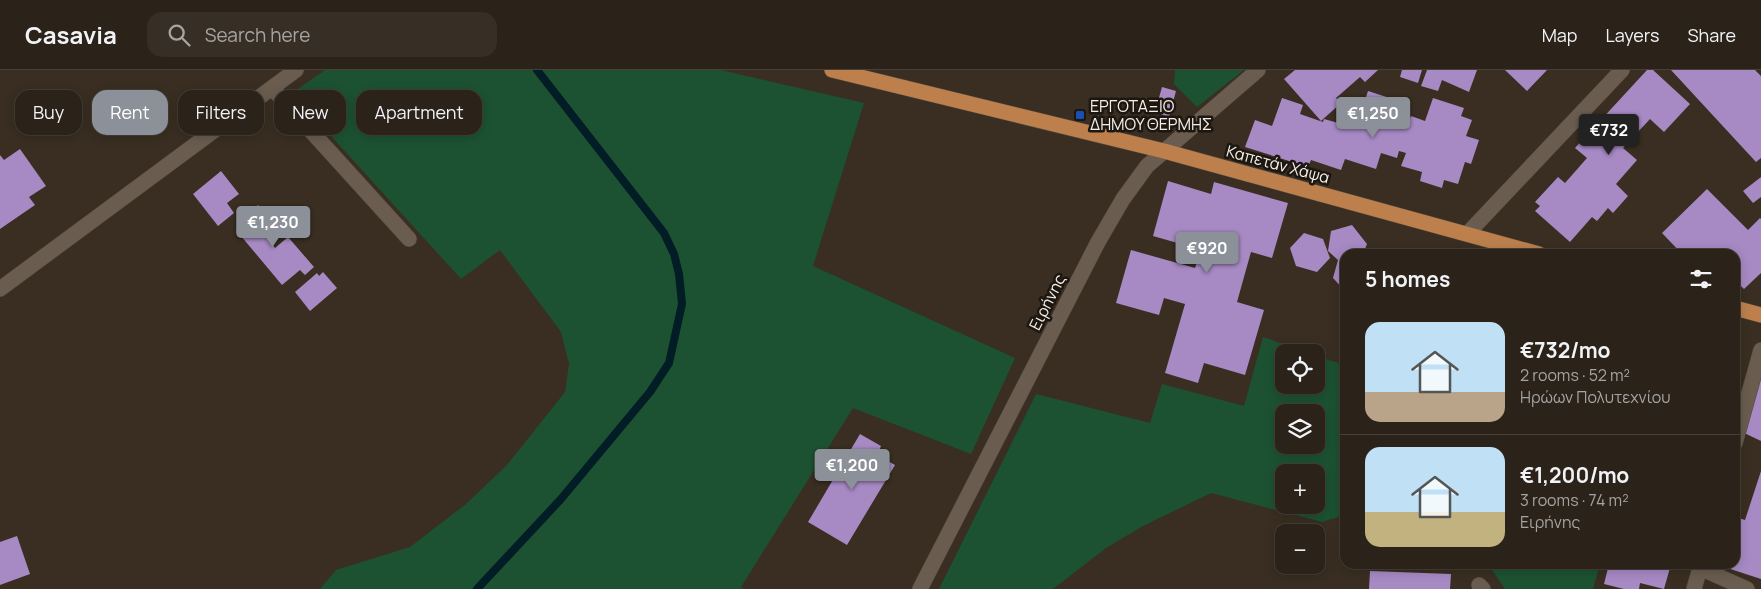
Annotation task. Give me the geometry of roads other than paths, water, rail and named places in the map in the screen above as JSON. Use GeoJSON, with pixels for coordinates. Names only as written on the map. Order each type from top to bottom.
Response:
{"type":"FeatureCollection","features":[{"type":"Feature","properties":{"kind":"main road","name":"Καπετάν Χάψα"},"geometry":{"type":"LineString","coordinates":[[832,70],[850,72],[1164,151],[1521,249]]}},
{"type":"Feature","properties":{"kind":"main road"},"geometry":{"type":"LineString","coordinates":[[1740,309],[1761,315]]}},
{"type":"Feature","properties":{"kind":"street"},"geometry":{"type":"LineString","coordinates":[[0,288],[296,70]]}},
{"type":"Feature","properties":{"kind":"street","name":"Ειρήνης"},"geometry":{"type":"LineString","coordinates":[[920,589],[1105,228],[1136,180],[1164,151],[1258,70]]}},
{"type":"Feature","properties":{"kind":"street"},"geometry":{"type":"LineString","coordinates":[[1468,234],[1622,70]]}},
{"type":"Feature","properties":{"kind":"street"},"geometry":{"type":"LineString","coordinates":[[272,88],[409,238]]}},
{"type":"Feature","properties":{"kind":"street"},"geometry":{"type":"LineString","coordinates":[[1740,425],[1761,350]]}},
{"type":"Feature","properties":{"kind":"street"},"geometry":{"type":"LineString","coordinates":[[1694,589],[1700,569]]}},
{"type":"Feature","properties":{"kind":"street"},"geometry":{"type":"LineString","coordinates":[[1707,569],[1747,589]]}},
{"type":"Feature","properties":{"kind":"waterway"},"geometry":{"type":"LineString","coordinates":[[477,589],[561,499],[650,392],[669,363],[682,304],[679,274],[674,254],[664,233],[537,70]]}},
{"type":"Feature","properties":{"kind":"place","name":"ΕΡΓΟΤΑΞΙΟ ΔΗΜΟΥ ΘΕΡΜΗΣ"},"geometry":{"type":"Point","coordinates":[1080,115]}}]}
